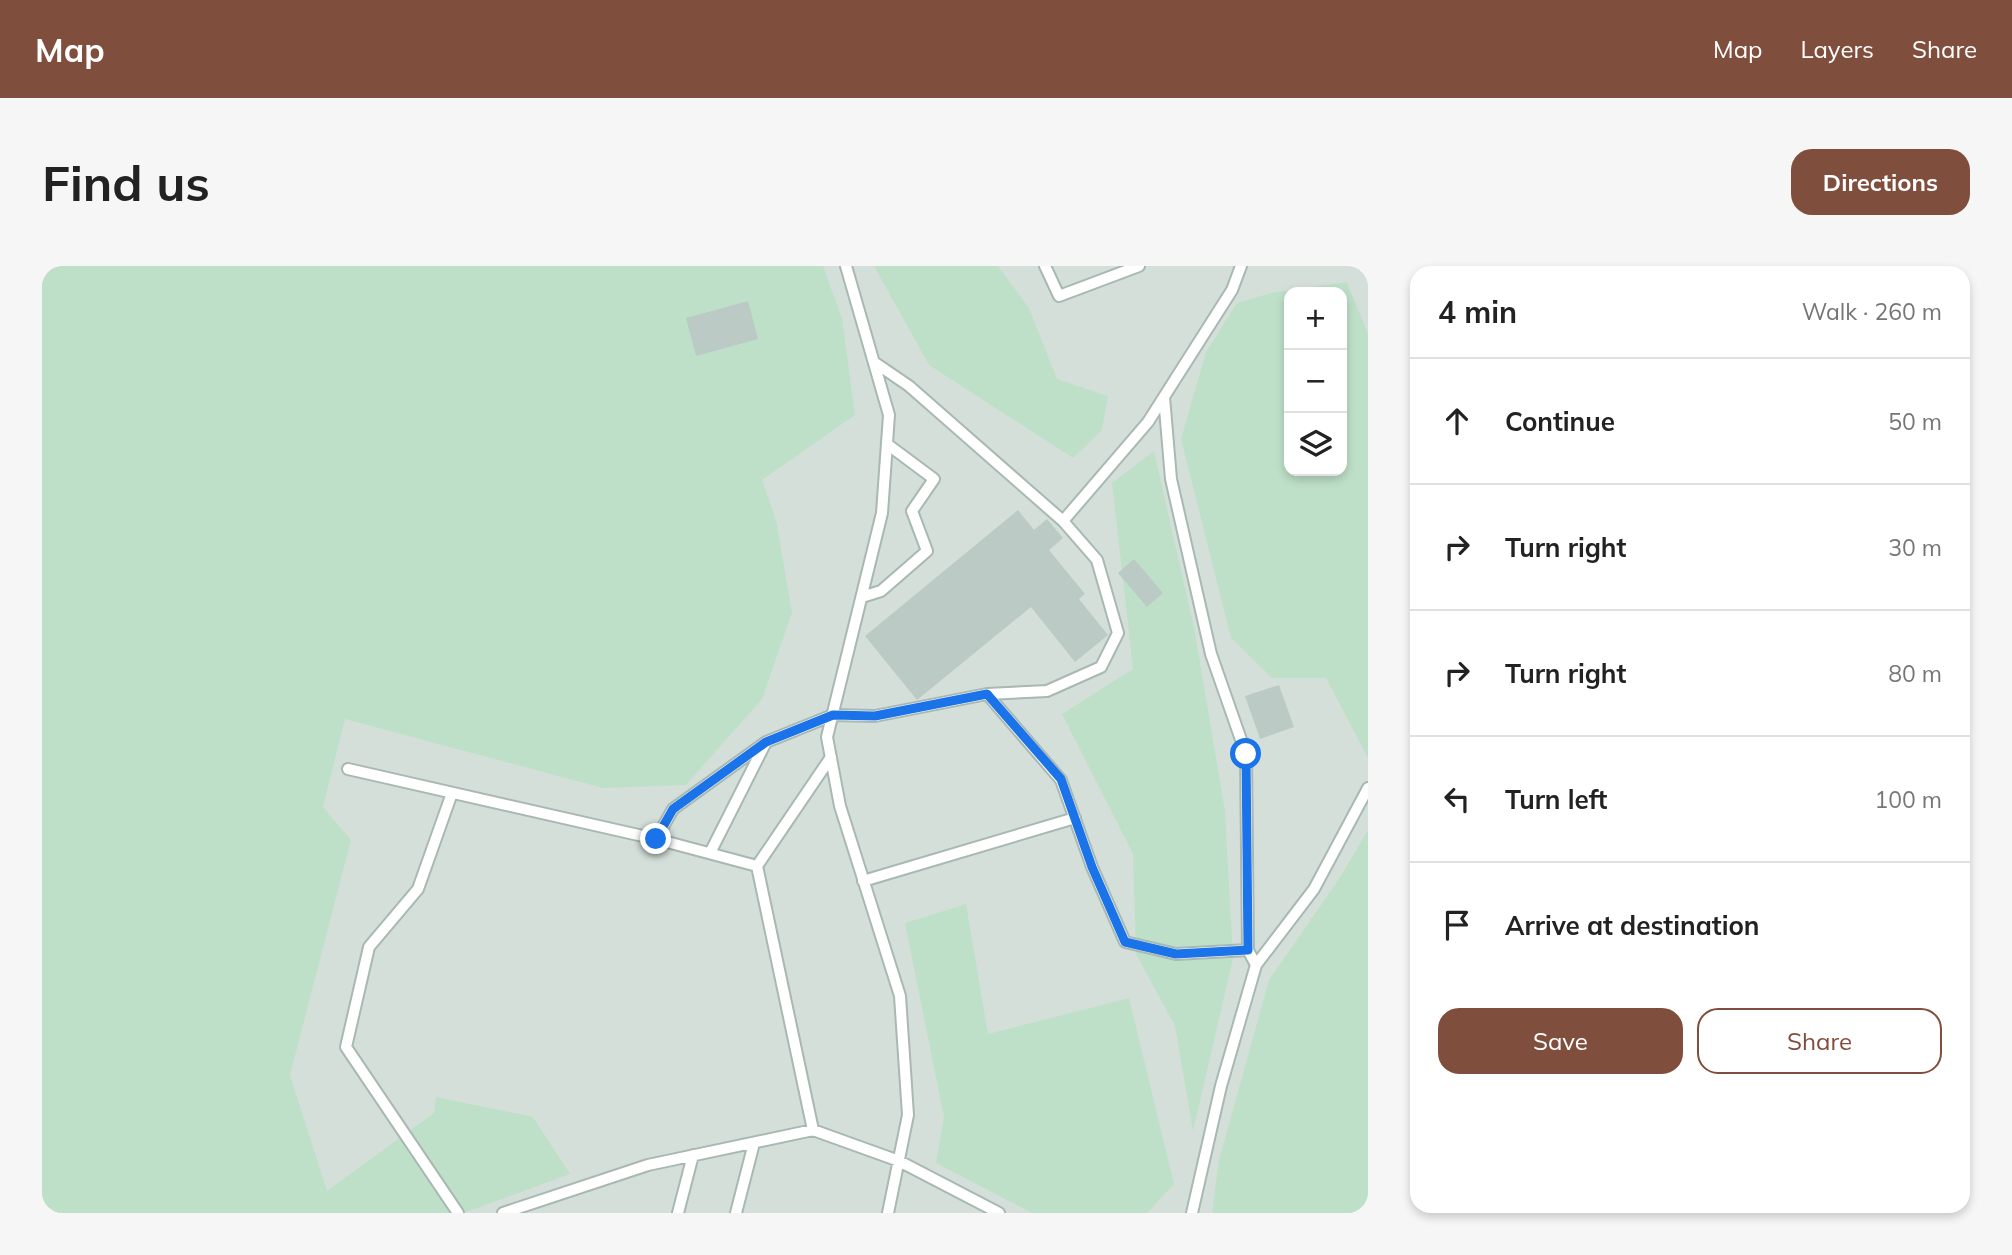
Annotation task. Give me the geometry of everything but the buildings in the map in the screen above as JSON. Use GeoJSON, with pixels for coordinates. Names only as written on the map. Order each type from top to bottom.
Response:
{"type":"FeatureCollection","features":[{"type":"Feature","properties":{"kind":"lane"},"geometry":{"type":"LineString","coordinates":[[846,266],[889,415],[882,513],[827,737],[840,806],[900,996],[908,1115],[888,1213]]}},
{"type":"Feature","properties":{"kind":"lane"},"geometry":{"type":"LineString","coordinates":[[1045,266],[1059,296],[1139,266]]}},
{"type":"Feature","properties":{"kind":"lane"},"geometry":{"type":"LineString","coordinates":[[1063,521],[1148,422],[1232,290],[1241,266]]}},
{"type":"Feature","properties":{"kind":"lane"},"geometry":{"type":"LineString","coordinates":[[656,839],[673,809],[766,742],[833,715],[875,716],[987,694],[1047,691],[1101,667],[1118,633],[1097,560],[1063,521],[909,386],[874,362]]}},
{"type":"Feature","properties":{"kind":"lane"},"geometry":{"type":"LineString","coordinates":[[1164,397],[1171,478],[1211,654],[1246,754],[1248,950],[1256,965]]}},
{"type":"Feature","properties":{"kind":"lane"},"geometry":{"type":"LineString","coordinates":[[862,597],[881,591],[927,551],[912,511],[934,479],[887,444]]}},
{"type":"Feature","properties":{"kind":"lane"},"geometry":{"type":"LineString","coordinates":[[987,694],[1061,779],[1092,867],[1125,942],[1176,954],[1248,950]]}},
{"type":"Feature","properties":{"kind":"lane"},"geometry":{"type":"LineString","coordinates":[[709,853],[766,742]]}},
{"type":"Feature","properties":{"kind":"lane"},"geometry":{"type":"LineString","coordinates":[[813,1130],[757,866],[831,757]]}},
{"type":"Feature","properties":{"kind":"lane"},"geometry":{"type":"LineString","coordinates":[[348,769],[656,839],[757,866]]}},
{"type":"Feature","properties":{"kind":"lane"},"geometry":{"type":"LineString","coordinates":[[1192,1213],[1221,1086],[1256,965],[1314,889],[1368,788]]}},
{"type":"Feature","properties":{"kind":"lane"},"geometry":{"type":"LineString","coordinates":[[452,793],[418,889],[369,947],[346,1047],[458,1213]]}},
{"type":"Feature","properties":{"kind":"lane"},"geometry":{"type":"LineString","coordinates":[[863,881],[1074,818]]}},
{"type":"Feature","properties":{"kind":"lane"},"geometry":{"type":"LineString","coordinates":[[503,1213],[648,1165],[813,1130],[899,1161],[999,1213]]}},
{"type":"Feature","properties":{"kind":"lane"},"geometry":{"type":"LineString","coordinates":[[736,1213],[754,1143]]}},
{"type":"Feature","properties":{"kind":"lane"},"geometry":{"type":"LineString","coordinates":[[678,1213],[693,1155]]}},
{"type":"Feature","properties":{"kind":"shaded area"},"geometry":{"type":"Polygon","coordinates":[[[42,266],[1368,266],[1368,1213],[42,1213],[42,266]]]}},
{"type":"Feature","properties":{"kind":"green space"},"geometry":{"type":"Polygon","coordinates":[[[42,266],[823,266],[842,318],[855,415],[762,480],[776,520],[792,613],[762,699],[686,785],[603,788],[345,719],[323,807],[351,840],[290,1075],[327,1191],[434,1113],[436,1097],[533,1117],[570,1174],[464,1213],[42,1213],[42,266]]]}},
{"type":"Feature","properties":{"kind":"green space"},"geometry":{"type":"Polygon","coordinates":[[[874,266],[998,266],[1029,308],[1057,379],[1108,396],[1102,430],[1073,458],[929,365],[874,266]]]}},
{"type":"Feature","properties":{"kind":"green space"},"geometry":{"type":"Polygon","coordinates":[[[1347,282],[1368,334],[1368,758],[1326,678],[1272,678],[1231,638],[1181,439],[1206,352],[1237,303],[1284,291],[1284,476],[1347,476],[1347,287],[1312,287],[1347,282]]]}},
{"type":"Feature","properties":{"kind":"green space"},"geometry":{"type":"Polygon","coordinates":[[[1154,451],[1194,627],[1225,811],[1233,959],[1193,1131],[1175,1026],[1136,954],[1133,854],[1062,714],[1133,669],[1112,483],[1154,451]]]}},
{"type":"Feature","properties":{"kind":"green space"},"geometry":{"type":"Polygon","coordinates":[[[1368,830],[1368,1213],[1212,1213],[1219,1160],[1269,980],[1339,879],[1368,830]]]}},
{"type":"Feature","properties":{"kind":"green space"},"geometry":{"type":"Polygon","coordinates":[[[966,904],[988,1034],[1129,998],[1174,1184],[1147,1213],[1032,1213],[936,1163],[944,1117],[905,923],[966,904]]]}},
{"type":"Feature","properties":{"kind":"route"},"geometry":{"type":"LineString","coordinates":[[656,839],[673,809],[766,742],[833,715],[875,716],[987,694],[1061,779],[1092,867],[1125,942],[1176,954],[1248,950],[1246,754]]}}]}
